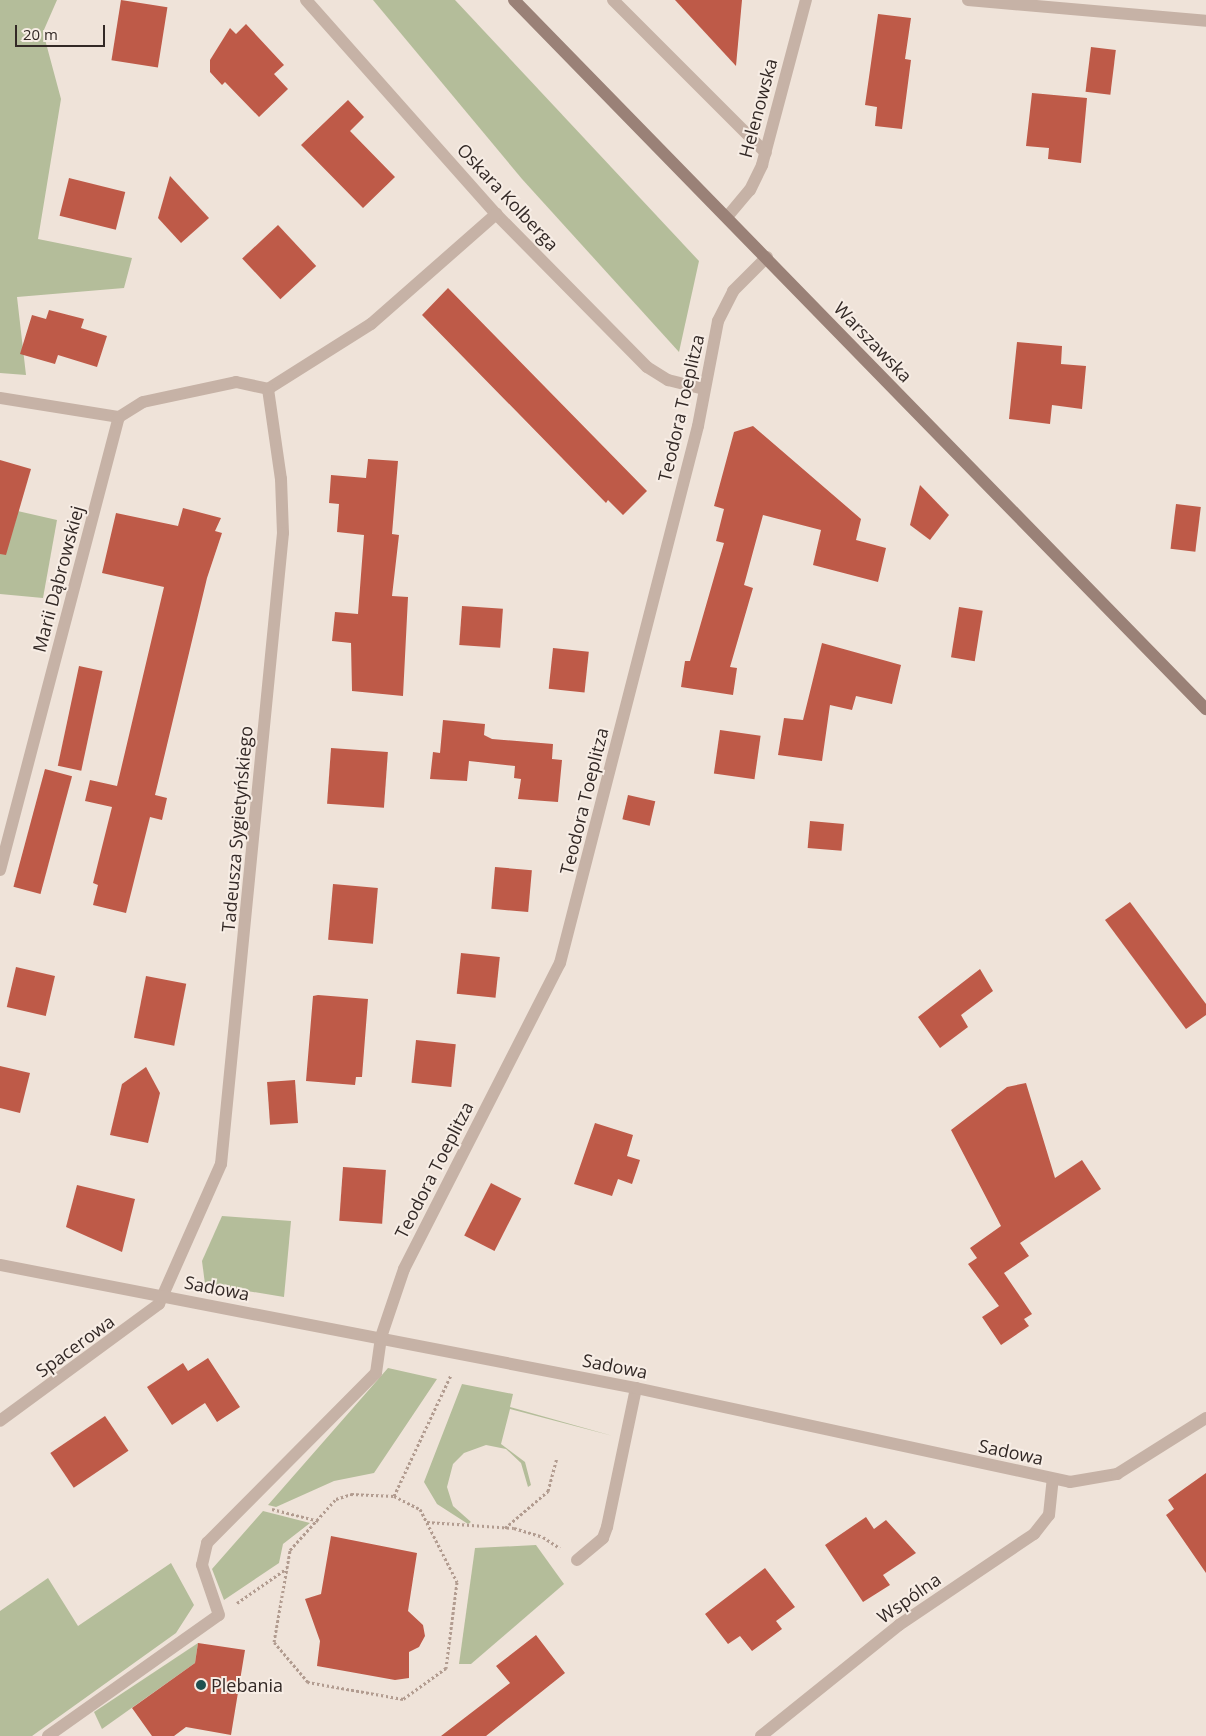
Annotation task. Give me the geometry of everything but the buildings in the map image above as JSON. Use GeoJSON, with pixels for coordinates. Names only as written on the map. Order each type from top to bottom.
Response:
{"type":"FeatureCollection","features":[{"type":"Feature","properties":{"kind":"main road","name":"Warszawska"},"geometry":{"type":"LineString","coordinates":[[514,0],[767,257],[1206,709]]}},
{"type":"Feature","properties":{"kind":"street","name":"Oskara Kolberga"},"geometry":{"type":"LineString","coordinates":[[306,0],[496,214],[647,367],[668,380],[704,389]]}},
{"type":"Feature","properties":{"kind":"street"},"geometry":{"type":"LineString","coordinates":[[612,0],[766,153]]}},
{"type":"Feature","properties":{"kind":"street","name":"Helenowska"},"geometry":{"type":"LineString","coordinates":[[727,217],[750,190],[766,153],[806,0]]}},
{"type":"Feature","properties":{"kind":"street"},"geometry":{"type":"LineString","coordinates":[[968,0],[1206,21]]}},
{"type":"Feature","properties":{"kind":"street"},"geometry":{"type":"LineString","coordinates":[[0,398],[119,417],[143,402],[236,382],[268,389],[371,324],[496,214]]}},
{"type":"Feature","properties":{"kind":"street","name":"Teodora Toeplitza"},"geometry":{"type":"LineString","coordinates":[[219,1616],[204,1575],[204,1552],[211,1536],[376,1373],[381,1337],[404,1268],[566,947],[722,311],[733,291],[767,257]]}},
{"type":"Feature","properties":{"kind":"street","name":"Tadeusza Sygietyńskiego"},"geometry":{"type":"LineString","coordinates":[[165,1295],[222,1164],[226,1138],[283,533],[281,478],[268,389]]}},
{"type":"Feature","properties":{"kind":"street","name":"Marii Dąbrowskiej"},"geometry":{"type":"LineString","coordinates":[[0,870],[119,417]]}},
{"type":"Feature","properties":{"kind":"street","name":"Sadowa"},"geometry":{"type":"LineString","coordinates":[[0,1265],[165,1295],[636,1388],[1053,1479],[1087,1482],[1117,1474],[1206,1418]]}},
{"type":"Feature","properties":{"kind":"street","name":"Spacerowa"},"geometry":{"type":"LineString","coordinates":[[0,1421],[111,1343],[165,1295]]}},
{"type":"Feature","properties":{"kind":"street"},"geometry":{"type":"LineString","coordinates":[[577,1560],[603,1538],[607,1527],[636,1388]]}},
{"type":"Feature","properties":{"kind":"street","name":"Wspólna"},"geometry":{"type":"LineString","coordinates":[[761,1736],[899,1625],[1034,1534],[1048,1515],[1053,1479]]}},
{"type":"Feature","properties":{"kind":"street"},"geometry":{"type":"LineString","coordinates":[[48,1736],[219,1616]]}},
{"type":"Feature","properties":{"kind":"path"},"geometry":{"type":"LineString","coordinates":[[394,1496],[449,1381],[456,1352]]}},
{"type":"Feature","properties":{"kind":"path"},"geometry":{"type":"LineString","coordinates":[[505,1528],[548,1491],[557,1458]]}},
{"type":"Feature","properties":{"kind":"path"},"geometry":{"type":"LineString","coordinates":[[351,1494],[394,1496],[420,1509],[457,1582],[446,1668],[403,1699],[308,1682],[274,1642],[290,1550],[320,1521],[336,1499],[351,1494]]}},
{"type":"Feature","properties":{"kind":"path"},"geometry":{"type":"LineString","coordinates":[[252,1497],[264,1507],[320,1521]]}},
{"type":"Feature","properties":{"kind":"path"},"geometry":{"type":"LineString","coordinates":[[427,1522],[505,1528],[543,1537],[577,1560]]}},
{"type":"Feature","properties":{"kind":"path"},"geometry":{"type":"LineString","coordinates":[[219,1616],[286,1569]]}},
{"type":"Feature","properties":{"kind":"green space"},"geometry":{"type":"Polygon","coordinates":[[[0,0],[57,0],[43,32],[61,99],[38,239],[132,258],[124,288],[17,297],[26,375],[0,373],[0,0]]]}},
{"type":"Feature","properties":{"kind":"green space"},"geometry":{"type":"Polygon","coordinates":[[[373,0],[455,0],[699,261],[679,352],[522,179],[373,0]]]}},
{"type":"Feature","properties":{"kind":"green space"},"geometry":{"type":"Polygon","coordinates":[[[0,507],[57,520],[43,598],[0,594],[0,507]]]}},
{"type":"Feature","properties":{"kind":"green space"},"geometry":{"type":"Polygon","coordinates":[[[222,1216],[291,1221],[284,1297],[205,1284],[202,1261],[222,1216]]]}},
{"type":"Feature","properties":{"kind":"green space"},"geometry":{"type":"Polygon","coordinates":[[[388,1368],[437,1379],[374,1473],[334,1481],[276,1507],[268,1505],[388,1368]]]}},
{"type":"Feature","properties":{"kind":"green space"},"geometry":{"type":"Polygon","coordinates":[[[462,1384],[513,1394],[510,1407],[613,1436],[510,1409],[501,1444],[525,1462],[531,1485],[528,1487],[521,1463],[506,1449],[486,1445],[464,1453],[453,1464],[447,1487],[453,1506],[471,1522],[468,1524],[437,1504],[424,1482],[462,1384]]]}},
{"type":"Feature","properties":{"kind":"green space"},"geometry":{"type":"Polygon","coordinates":[[[263,1511],[310,1523],[283,1544],[279,1563],[224,1600],[212,1569],[263,1511]]]}},
{"type":"Feature","properties":{"kind":"green space"},"geometry":{"type":"Polygon","coordinates":[[[536,1545],[564,1584],[471,1664],[459,1664],[475,1548],[536,1545]]]}},
{"type":"Feature","properties":{"kind":"green space"},"geometry":{"type":"Polygon","coordinates":[[[171,1563],[194,1605],[176,1633],[32,1736],[0,1736],[0,1611],[48,1578],[78,1626],[171,1563]]]}},
{"type":"Feature","properties":{"kind":"green space"},"geometry":{"type":"Polygon","coordinates":[[[198,1643],[195,1663],[102,1729],[94,1712],[198,1643]]]}},
{"type":"Feature","properties":{"kind":"place","name":"Plebania"},"geometry":{"type":"Point","coordinates":[201,1685]}}]}
